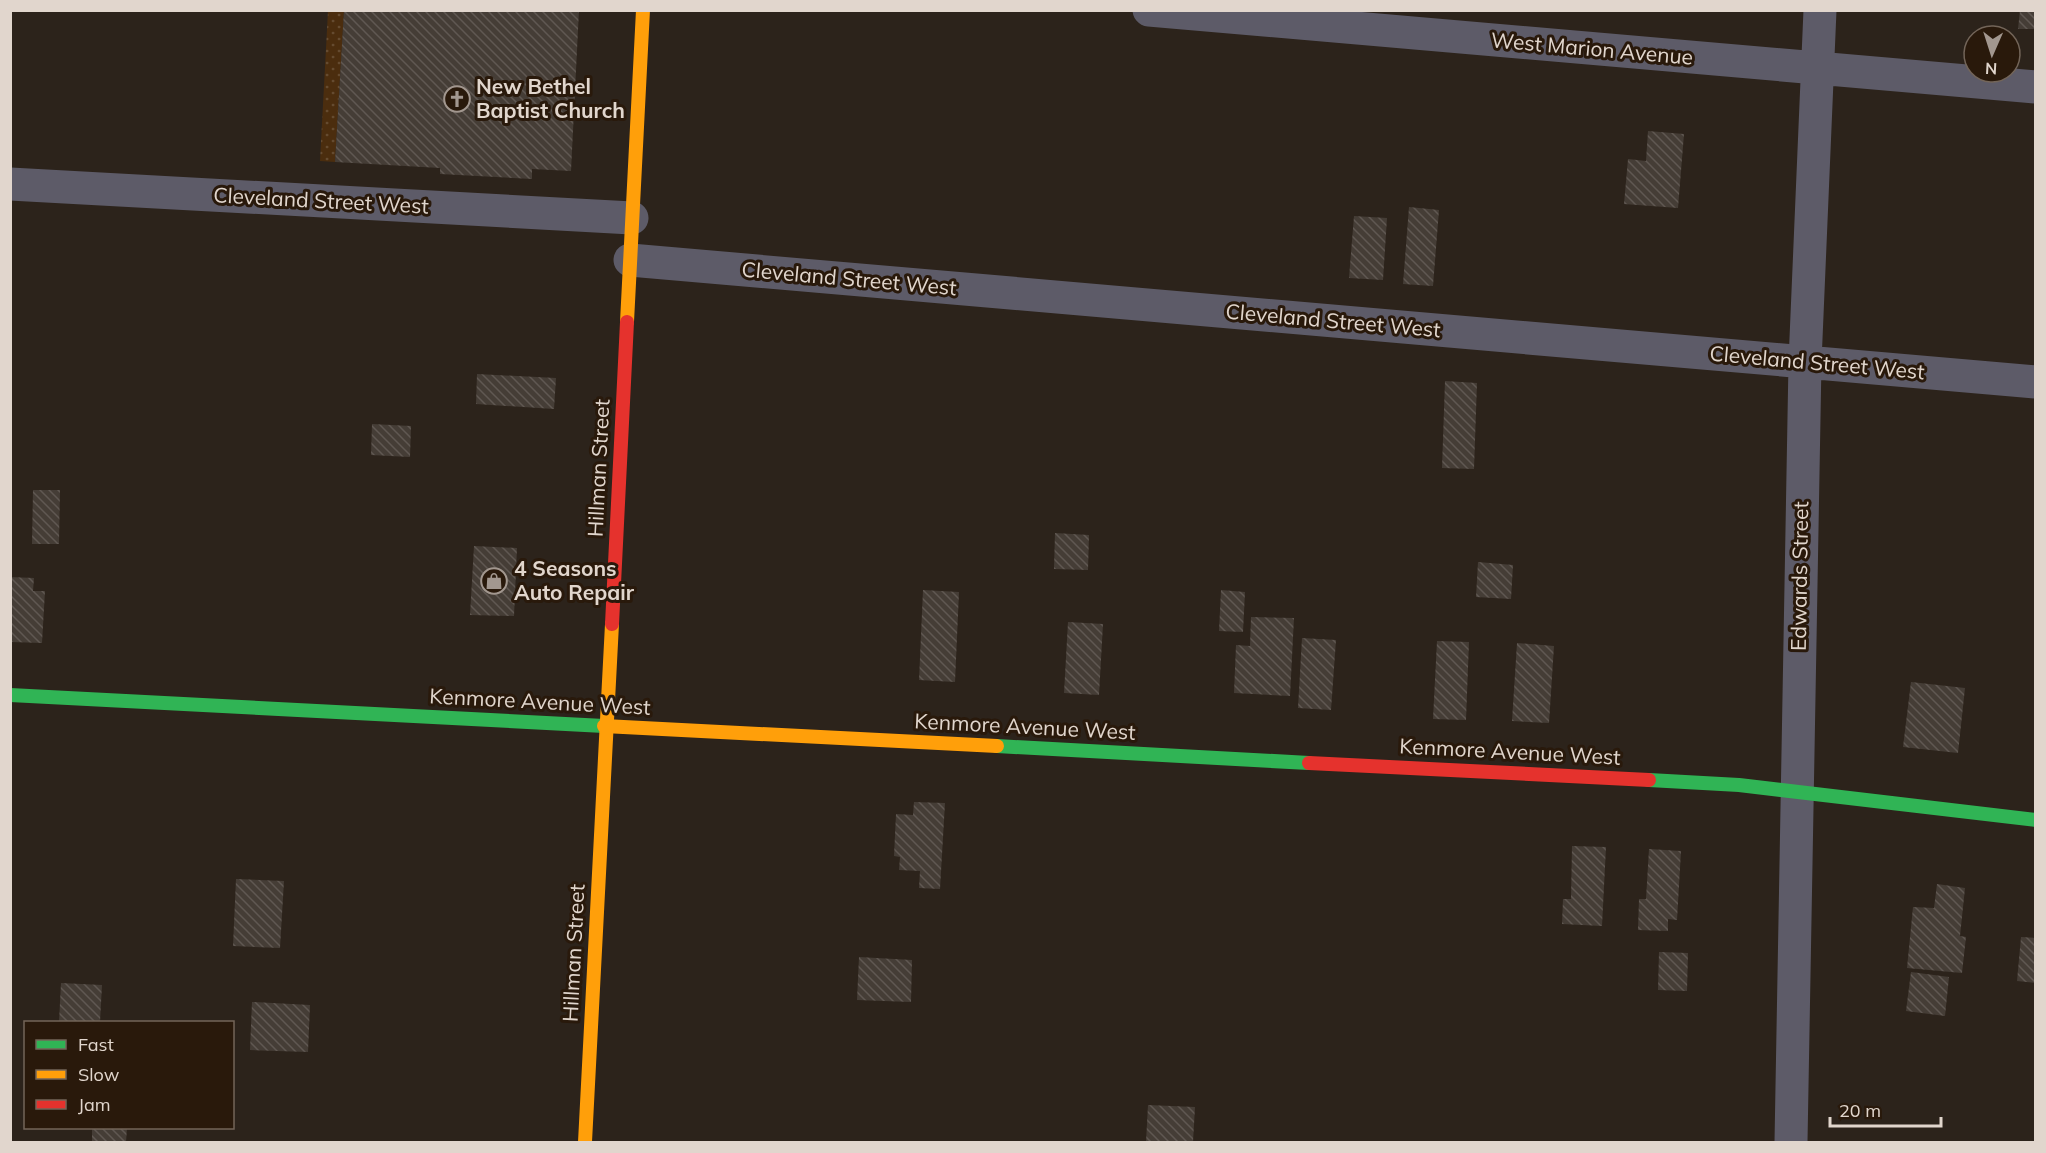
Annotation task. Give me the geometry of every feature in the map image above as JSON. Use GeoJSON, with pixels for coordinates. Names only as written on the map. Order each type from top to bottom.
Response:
{"type":"FeatureCollection","features":[{"type":"Feature","properties":{"kind":"street","name":"Hillman Street"},"geometry":{"type":"LineString","coordinates":[[585,1143],[643,10]]}},
{"type":"Feature","properties":{"kind":"street","name":"West Marion Avenue"},"geometry":{"type":"LineString","coordinates":[[1149,10],[2036,87]]}},
{"type":"Feature","properties":{"kind":"street","name":"Edwards Street"},"geometry":{"type":"LineString","coordinates":[[1791,1143],[1804,362],[1820,10]]}},
{"type":"Feature","properties":{"kind":"street","name":"Cleveland Street West"},"geometry":{"type":"LineString","coordinates":[[10,184],[632,218]]}},
{"type":"Feature","properties":{"kind":"street","name":"Cleveland Street West"},"geometry":{"type":"LineString","coordinates":[[630,260],[2036,382]]}},
{"type":"Feature","properties":{"kind":"street","name":"Kenmore Avenue West"},"geometry":{"type":"LineString","coordinates":[[10,695],[1739,785],[2036,820]]}},
{"type":"Feature","properties":{"kind":"shaded area"},"geometry":{"type":"Polygon","coordinates":[[[328,11],[344,11],[335,162],[320,161],[328,11]]]}},
{"type":"Feature","properties":{"kind":"building","name":"New Bethel Baptist Church"},"geometry":{"type":"Polygon","coordinates":[[[344,10],[579,10],[571,171],[532,169],[532,179],[440,174],[440,168],[335,162],[344,10]]]}},
{"type":"Feature","properties":{"kind":"building"},"geometry":{"type":"Polygon","coordinates":[[[2020,10],[2036,10],[2036,29],[2022,29],[2022,24],[2019,24],[2020,10]]]}},
{"type":"Feature","properties":{"kind":"building"},"geometry":{"type":"Polygon","coordinates":[[[1648,131],[1684,134],[1678,208],[1624,204],[1628,159],[1646,161],[1648,131]]]}},
{"type":"Feature","properties":{"kind":"building"},"geometry":{"type":"Polygon","coordinates":[[[1409,207],[1439,210],[1433,286],[1403,284],[1409,207]]]}},
{"type":"Feature","properties":{"kind":"building"},"geometry":{"type":"Polygon","coordinates":[[[1354,216],[1387,218],[1383,280],[1349,278],[1354,216]]]}},
{"type":"Feature","properties":{"kind":"building"},"geometry":{"type":"Polygon","coordinates":[[[477,374],[556,378],[554,409],[476,404],[477,374]]]}},
{"type":"Feature","properties":{"kind":"building"},"geometry":{"type":"Polygon","coordinates":[[[1445,381],[1477,383],[1474,469],[1442,468],[1445,381]]]}},
{"type":"Feature","properties":{"kind":"building"},"geometry":{"type":"Polygon","coordinates":[[[372,424],[411,426],[410,457],[371,455],[372,424]]]}},
{"type":"Feature","properties":{"kind":"building"},"geometry":{"type":"Polygon","coordinates":[[[33,490],[60,490],[59,544],[32,544],[33,490]]]}},
{"type":"Feature","properties":{"kind":"building"},"geometry":{"type":"Polygon","coordinates":[[[1055,533],[1089,535],[1088,570],[1054,569],[1055,533]]]}},
{"type":"Feature","properties":{"kind":"building","name":"4 Seasons Auto Repair"},"geometry":{"type":"Polygon","coordinates":[[[474,546],[517,548],[514,616],[470,615],[474,546]]]}},
{"type":"Feature","properties":{"kind":"building"},"geometry":{"type":"Polygon","coordinates":[[[1478,562],[1513,565],[1511,599],[1476,597],[1478,562]]]}},
{"type":"Feature","properties":{"kind":"building"},"geometry":{"type":"Polygon","coordinates":[[[10,577],[34,578],[33,591],[45,591],[42,643],[11,642],[10,577]]]}},
{"type":"Feature","properties":{"kind":"building"},"geometry":{"type":"Polygon","coordinates":[[[923,590],[959,592],[955,682],[919,680],[923,590]]]}},
{"type":"Feature","properties":{"kind":"building"},"geometry":{"type":"Polygon","coordinates":[[[1221,590],[1245,592],[1243,632],[1219,631],[1221,590]]]}},
{"type":"Feature","properties":{"kind":"building"},"geometry":{"type":"Polygon","coordinates":[[[1251,617],[1294,618],[1290,696],[1234,693],[1236,645],[1250,646],[1251,617]]]}},
{"type":"Feature","properties":{"kind":"building"},"geometry":{"type":"Polygon","coordinates":[[[1068,622],[1103,624],[1099,695],[1064,693],[1068,622]]]}},
{"type":"Feature","properties":{"kind":"building"},"geometry":{"type":"Polygon","coordinates":[[[1302,638],[1336,640],[1331,710],[1298,708],[1302,638]]]}},
{"type":"Feature","properties":{"kind":"building"},"geometry":{"type":"Polygon","coordinates":[[[1437,641],[1469,642],[1466,720],[1433,719],[1437,641]]]}},
{"type":"Feature","properties":{"kind":"building"},"geometry":{"type":"Polygon","coordinates":[[[1517,643],[1554,646],[1549,723],[1512,721],[1517,643]]]}},
{"type":"Feature","properties":{"kind":"building"},"geometry":{"type":"Polygon","coordinates":[[[1911,682],[1965,688],[1958,753],[1903,747],[1911,682]]]}},
{"type":"Feature","properties":{"kind":"building"},"geometry":{"type":"Polygon","coordinates":[[[914,802],[945,803],[940,889],[919,888],[920,871],[899,870],[900,857],[894,856],[896,814],[913,815],[914,802]]]}},
{"type":"Feature","properties":{"kind":"building"},"geometry":{"type":"Polygon","coordinates":[[[1572,846],[1606,847],[1602,926],[1562,924],[1563,899],[1571,899],[1572,846]]]}},
{"type":"Feature","properties":{"kind":"building"},"geometry":{"type":"Polygon","coordinates":[[[1649,849],[1681,851],[1677,920],[1668,919],[1668,931],[1638,930],[1639,899],[1646,899],[1649,849]]]}},
{"type":"Feature","properties":{"kind":"building"},"geometry":{"type":"Polygon","coordinates":[[[236,879],[284,881],[280,948],[233,946],[236,879]]]}},
{"type":"Feature","properties":{"kind":"building"},"geometry":{"type":"Polygon","coordinates":[[[1937,884],[1965,888],[1960,936],[1966,937],[1962,973],[1907,968],[1913,907],[1934,908],[1937,884]]]}},
{"type":"Feature","properties":{"kind":"building"},"geometry":{"type":"Polygon","coordinates":[[[2021,937],[2036,938],[2036,983],[2017,981],[2021,937]]]}},
{"type":"Feature","properties":{"kind":"building"},"geometry":{"type":"Polygon","coordinates":[[[1659,952],[1688,953],[1687,991],[1658,990],[1659,952]]]}},
{"type":"Feature","properties":{"kind":"building"},"geometry":{"type":"Polygon","coordinates":[[[859,957],[912,960],[911,1002],[857,1000],[859,957]]]}},
{"type":"Feature","properties":{"kind":"building"},"geometry":{"type":"Polygon","coordinates":[[[1911,972],[1949,977],[1945,1016],[1906,1011],[1911,972]]]}},
{"type":"Feature","properties":{"kind":"building"},"geometry":{"type":"Polygon","coordinates":[[[61,983],[102,985],[100,1021],[59,1021],[61,983]]]}},
{"type":"Feature","properties":{"kind":"building"},"geometry":{"type":"Polygon","coordinates":[[[252,1002],[310,1005],[308,1052],[250,1050],[252,1002]]]}},
{"type":"Feature","properties":{"kind":"building"},"geometry":{"type":"Polygon","coordinates":[[[1148,1105],[1195,1107],[1193,1142],[1146,1142],[1148,1105]]]}},
{"type":"Feature","properties":{"kind":"building"},"geometry":{"type":"Polygon","coordinates":[[[92,1129],[127,1129],[126,1142],[92,1142],[92,1129]]]}},
{"type":"Feature","properties":{"kind":"traffic: fast"},"geometry":{"type":"LineString","coordinates":[[10,695],[604,726]]}},
{"type":"Feature","properties":{"kind":"traffic: fast"},"geometry":{"type":"LineString","coordinates":[[997,746],[1309,763]]}},
{"type":"Feature","properties":{"kind":"traffic: fast"},"geometry":{"type":"LineString","coordinates":[[1649,780],[1739,785],[2036,820]]}},
{"type":"Feature","properties":{"kind":"traffic: slow"},"geometry":{"type":"LineString","coordinates":[[627,322],[643,10]]}},
{"type":"Feature","properties":{"kind":"traffic: slow"},"geometry":{"type":"LineString","coordinates":[[585,1142],[612,624]]}},
{"type":"Feature","properties":{"kind":"traffic: slow"},"geometry":{"type":"LineString","coordinates":[[604,726],[997,746]]}},
{"type":"Feature","properties":{"kind":"traffic: jam"},"geometry":{"type":"LineString","coordinates":[[612,624],[627,322]]}},
{"type":"Feature","properties":{"kind":"traffic: jam"},"geometry":{"type":"LineString","coordinates":[[1309,763],[1649,780]]}},
{"type":"Feature","properties":{"kind":"place","name":"New Bethel Baptist Church"},"geometry":{"type":"Point","coordinates":[457,99]}},
{"type":"Feature","properties":{"kind":"place","name":"4 Seasons Auto Repair"},"geometry":{"type":"Point","coordinates":[494,581]}}]}
